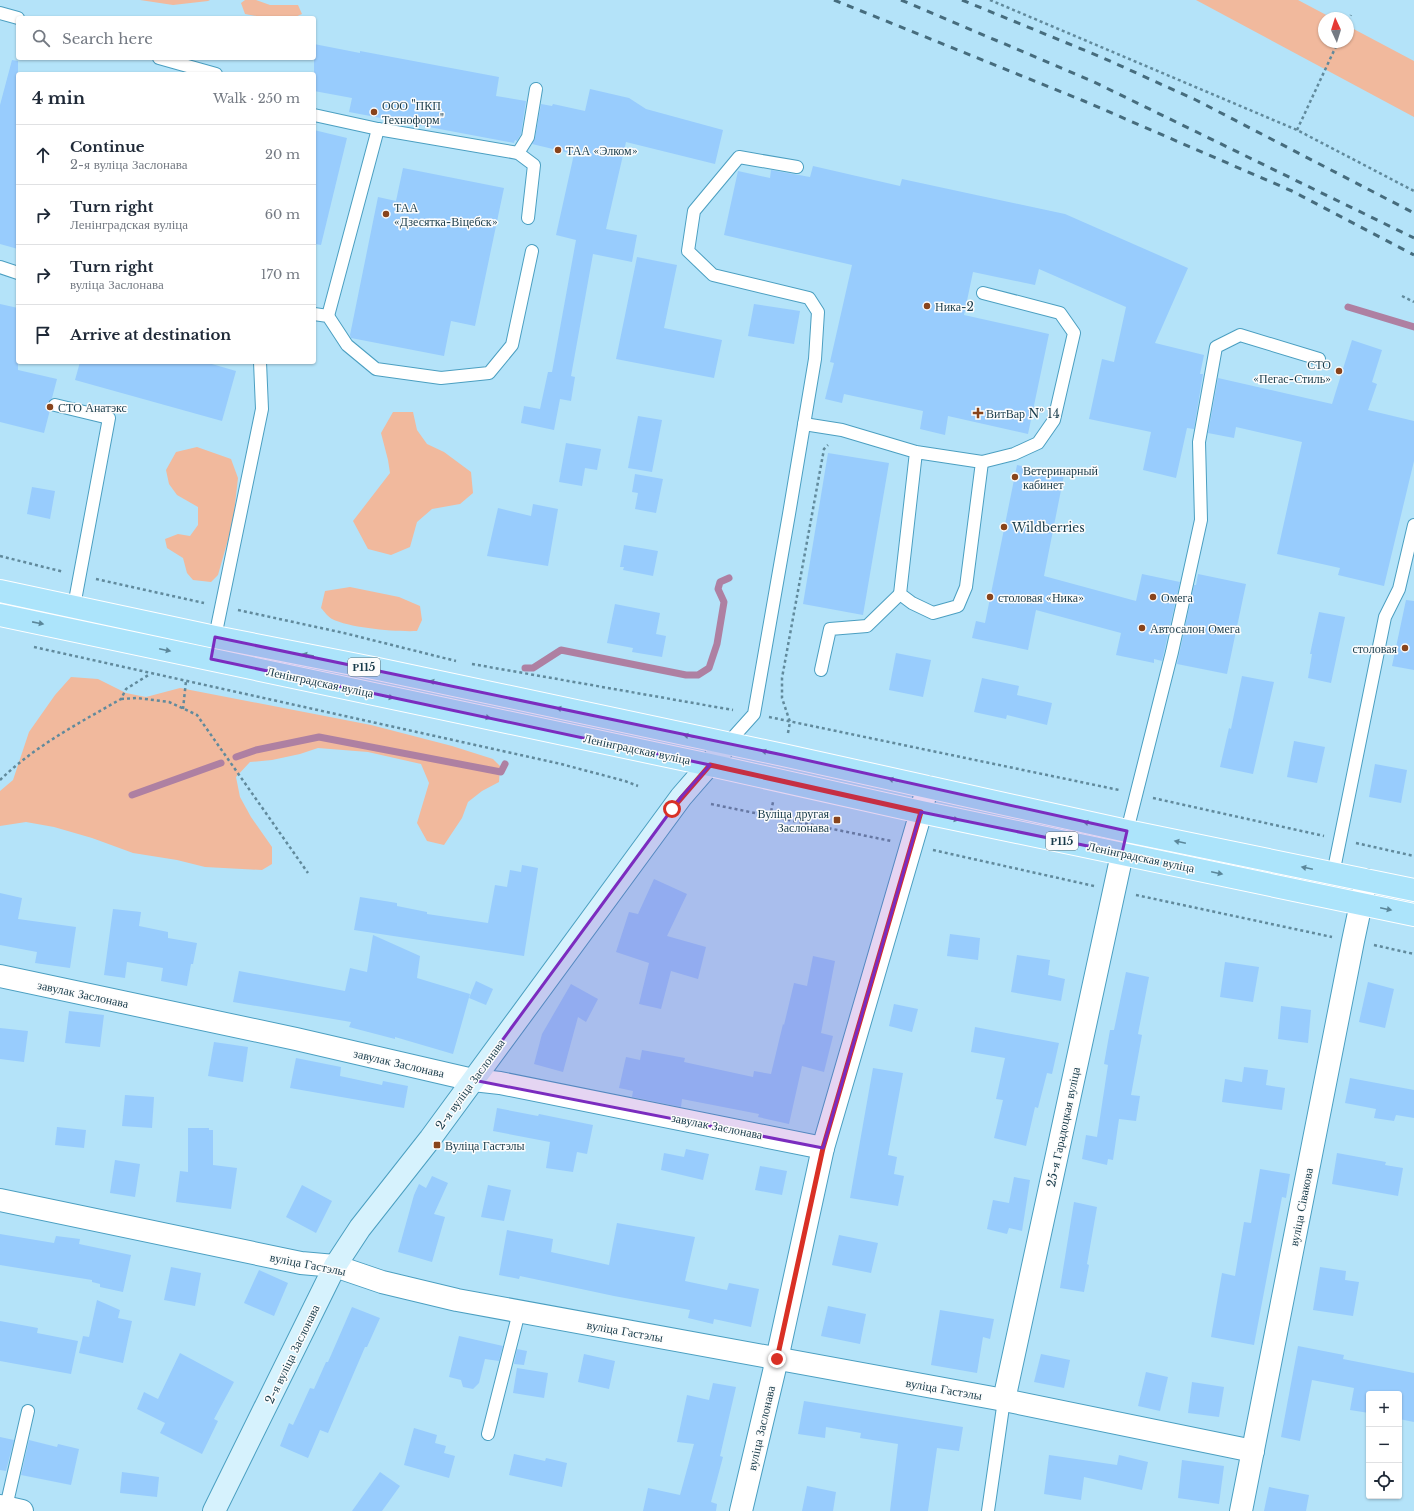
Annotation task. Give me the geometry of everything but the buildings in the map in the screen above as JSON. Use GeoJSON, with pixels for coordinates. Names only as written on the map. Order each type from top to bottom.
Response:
{"type":"FeatureCollection","features":[{"type":"Feature","properties":{"kind":"main road","name":"Ленінградская вуліца"},"geometry":{"type":"LineString","coordinates":[[0,591],[215,637],[378,669],[1128,831],[1414,890]]}},
{"type":"Feature","properties":{"kind":"main road","name":"Ленінградская вуліца"},"geometry":{"type":"LineString","coordinates":[[0,615],[710,765],[921,812],[1414,915]]}},
{"type":"Feature","properties":{"kind":"main road","name":"2-я вуліца Заслонава"},"geometry":{"type":"LineString","coordinates":[[214,1511],[335,1266],[360,1228],[430,1139],[672,809],[728,744]]}},
{"type":"Feature","properties":{"kind":"street"},"geometry":{"type":"LineString","coordinates":[[70,629],[74,606]]}},
{"type":"Feature","properties":{"kind":"street"},"geometry":{"type":"LineString","coordinates":[[211,659],[215,637]]}},
{"type":"Feature","properties":{"kind":"street","name":"вуліца Заслонава"},"geometry":{"type":"LineString","coordinates":[[741,1511],[777,1359],[823,1148],[927,788]]}},
{"type":"Feature","properties":{"kind":"street","name":"25-я Гарадоцкая вуліца"},"geometry":{"type":"LineString","coordinates":[[1004,1400],[1128,831]]}},
{"type":"Feature","properties":{"kind":"street","name":"вуліца Сівакова"},"geometry":{"type":"LineString","coordinates":[[1241,1511],[1366,880]]}},
{"type":"Feature","properties":{"kind":"street","name":"завулак Заслонава"},"geometry":{"type":"LineString","coordinates":[[0,976],[296,1039],[473,1080],[500,1083],[823,1148]]}},
{"type":"Feature","properties":{"kind":"street","name":"вуліца Гастэлы"},"geometry":{"type":"LineString","coordinates":[[0,1200],[301,1263],[335,1266],[382,1282],[457,1300],[1004,1400],[1253,1451]]}},
{"type":"Feature","properties":{"kind":"lane"},"geometry":{"type":"LineString","coordinates":[[0,13],[16,17]]}},
{"type":"Feature","properties":{"kind":"lane"},"geometry":{"type":"LineString","coordinates":[[166,60],[209,72]]}},
{"type":"Feature","properties":{"kind":"lane"},"geometry":{"type":"LineString","coordinates":[[518,153],[528,137],[536,89]]}},
{"type":"Feature","properties":{"kind":"lane"},"geometry":{"type":"LineString","coordinates":[[316,115],[378,129],[518,153],[534,165],[528,218]]}},
{"type":"Feature","properties":{"kind":"lane"},"geometry":{"type":"LineString","coordinates":[[378,129],[328,316],[347,345],[376,369],[441,378],[489,373],[512,345],[532,251]]}},
{"type":"Feature","properties":{"kind":"lane"},"geometry":{"type":"LineString","coordinates":[[728,744],[754,714],[815,359],[818,312],[809,298],[713,274],[688,251],[694,211],[739,157],[797,167]]}},
{"type":"Feature","properties":{"kind":"lane"},"geometry":{"type":"LineString","coordinates":[[0,267],[16,272]]}},
{"type":"Feature","properties":{"kind":"lane"},"geometry":{"type":"LineString","coordinates":[[804,424],[842,430],[916,452],[982,462],[1014,454],[1038,443],[1054,420],[1074,333],[1060,313],[983,293]]}},
{"type":"Feature","properties":{"kind":"lane"},"geometry":{"type":"LineString","coordinates":[[316,314],[328,316]]}},
{"type":"Feature","properties":{"kind":"lane"},"geometry":{"type":"LineString","coordinates":[[1128,831],[1172,652],[1200,520],[1199,442],[1216,347],[1240,335],[1319,359]]}},
{"type":"Feature","properties":{"kind":"lane"},"geometry":{"type":"LineString","coordinates":[[215,637],[262,409],[260,364]]}},
{"type":"Feature","properties":{"kind":"lane"},"geometry":{"type":"LineString","coordinates":[[55,405],[110,418],[81,576],[74,606]]}},
{"type":"Feature","properties":{"kind":"lane"},"geometry":{"type":"LineString","coordinates":[[821,670],[830,628],[867,626],[900,594],[916,452]]}},
{"type":"Feature","properties":{"kind":"lane"},"geometry":{"type":"LineString","coordinates":[[900,594],[912,603],[933,613],[958,606],[966,587],[982,462]]}},
{"type":"Feature","properties":{"kind":"lane"},"geometry":{"type":"LineString","coordinates":[[1333,874],[1385,617],[1399,589],[1414,525]]}},
{"type":"Feature","properties":{"kind":"lane"},"geometry":{"type":"LineString","coordinates":[[488,1434],[519,1312]]}},
{"type":"Feature","properties":{"kind":"lane"},"geometry":{"type":"LineString","coordinates":[[988,1511],[1004,1400]]}},
{"type":"Feature","properties":{"kind":"lane"},"geometry":{"type":"LineString","coordinates":[[9,1508],[28,1411]]}},
{"type":"Feature","properties":{"kind":"path"},"geometry":{"type":"LineString","coordinates":[[990,0],[1297,130],[1414,191]]}},
{"type":"Feature","properties":{"kind":"path"},"geometry":{"type":"LineString","coordinates":[[1297,130],[1335,48]]}},
{"type":"Feature","properties":{"kind":"path"},"geometry":{"type":"LineString","coordinates":[[1402,296],[1414,302]]}},
{"type":"Feature","properties":{"kind":"path"},"geometry":{"type":"LineString","coordinates":[[790,722],[782,698],[782,678],[824,449],[842,430]]}},
{"type":"Feature","properties":{"kind":"path"},"geometry":{"type":"LineString","coordinates":[[0,556],[81,576],[344,633],[464,663]]}},
{"type":"Feature","properties":{"kind":"path"},"geometry":{"type":"LineString","coordinates":[[30,646],[561,764],[638,786]]}},
{"type":"Feature","properties":{"kind":"path"},"geometry":{"type":"LineString","coordinates":[[472,664],[754,714],[1137,794],[1414,856]]}},
{"type":"Feature","properties":{"kind":"path"},"geometry":{"type":"LineString","coordinates":[[121,699],[126,689],[151,673]]}},
{"type":"Feature","properties":{"kind":"path"},"geometry":{"type":"LineString","coordinates":[[183,709],[186,681]]}},
{"type":"Feature","properties":{"kind":"path"},"geometry":{"type":"LineString","coordinates":[[0,780],[16,765],[58,736],[121,699],[137,698],[169,702],[197,715],[308,873]]}},
{"type":"Feature","properties":{"kind":"path"},"geometry":{"type":"LineString","coordinates":[[770,817],[774,797]]}},
{"type":"Feature","properties":{"kind":"path"},"geometry":{"type":"LineString","coordinates":[[711,804],[911,845],[1414,954]]}},
{"type":"Feature","properties":{"kind":"highlighted area"},"geometry":{"type":"Polygon","coordinates":[[[215,637],[783,755],[1127,831],[1122,853],[921,812],[823,1148],[473,1080],[681,797],[710,765],[211,659],[215,637]]]}},
{"type":"Feature","properties":{"kind":"shaded area"},"geometry":{"type":"Polygon","coordinates":[[[140,0],[210,0],[173,5],[140,0]]]}},
{"type":"Feature","properties":{"kind":"shaded area"},"geometry":{"type":"Polygon","coordinates":[[[245,0],[256,0],[270,5],[298,5],[302,14],[297,16],[256,16],[245,14],[241,3],[245,0]]]}},
{"type":"Feature","properties":{"kind":"shaded area"},"geometry":{"type":"Polygon","coordinates":[[[1196,0],[1298,0],[1321,12],[1318,12],[1318,48],[1354,48],[1354,29],[1414,61],[1414,117],[1196,0]]]}},
{"type":"Feature","properties":{"kind":"shaded area"},"geometry":{"type":"Polygon","coordinates":[[[393,412],[413,412],[417,430],[427,444],[444,452],[471,472],[473,493],[460,504],[432,509],[417,522],[410,547],[391,555],[368,549],[353,521],[390,473],[381,433],[393,412]]]}},
{"type":"Feature","properties":{"kind":"shaded area"},"geometry":{"type":"Polygon","coordinates":[[[197,447],[231,459],[238,478],[233,522],[218,575],[211,582],[193,580],[187,573],[183,558],[167,548],[165,539],[178,534],[190,536],[198,525],[198,507],[177,495],[169,484],[166,470],[176,452],[197,447]]]}},
{"type":"Feature","properties":{"kind":"shaded area"},"geometry":{"type":"Polygon","coordinates":[[[350,587],[399,597],[420,606],[422,620],[417,631],[397,631],[361,627],[340,622],[331,618],[321,608],[325,591],[350,587]]]}},
{"type":"Feature","properties":{"kind":"shaded area"},"geometry":{"type":"Polygon","coordinates":[[[71,677],[98,679],[126,693],[146,697],[180,688],[371,725],[452,746],[493,759],[500,766],[499,782],[482,791],[468,802],[462,818],[444,845],[427,841],[417,823],[429,783],[421,764],[368,752],[318,748],[300,754],[272,760],[250,762],[236,777],[240,797],[251,817],[272,847],[272,864],[262,870],[205,867],[177,860],[133,853],[92,838],[54,827],[26,822],[0,826],[0,791],[13,780],[29,732],[55,695],[71,677]]]}},
{"type":"Feature","properties":{"kind":"waterway"},"geometry":{"type":"LineString","coordinates":[[1348,307],[1414,327]]}},
{"type":"Feature","properties":{"kind":"waterway"},"geometry":{"type":"LineString","coordinates":[[525,668],[533,668],[561,650],[686,675],[698,675],[709,668],[717,644],[724,602],[718,589],[720,582],[729,578]]}},
{"type":"Feature","properties":{"kind":"waterway"},"geometry":{"type":"LineString","coordinates":[[236,757],[256,750],[319,737],[501,772],[505,764]]}},
{"type":"Feature","properties":{"kind":"waterway"},"geometry":{"type":"LineString","coordinates":[[132,795],[221,763]]}},
{"type":"Feature","properties":{"kind":"railway"},"geometry":{"type":"LineString","coordinates":[[834,0],[1084,101],[1292,191],[1414,255]]}},
{"type":"Feature","properties":{"kind":"railway"},"geometry":{"type":"LineString","coordinates":[[901,0],[1092,81],[1414,238]]}},
{"type":"Feature","properties":{"kind":"railway"},"geometry":{"type":"LineString","coordinates":[[962,0],[1101,57],[1196,100],[1414,213]]}},
{"type":"Feature","properties":{"kind":"place","name":"ООО \"ПКП Техноформ\""},"geometry":{"type":"Point","coordinates":[374,112]}},
{"type":"Feature","properties":{"kind":"place","name":"ТАА «Элком»"},"geometry":{"type":"Point","coordinates":[558,150]}},
{"type":"Feature","properties":{"kind":"place","name":"ТАА «Дзесятка-Віцебск»"},"geometry":{"type":"Point","coordinates":[386,214]}},
{"type":"Feature","properties":{"kind":"place","name":"Ника-2"},"geometry":{"type":"Point","coordinates":[927,306]}},
{"type":"Feature","properties":{"kind":"place","name":"СТО «Пегас-Стиль»"},"geometry":{"type":"Point","coordinates":[1339,371]}},
{"type":"Feature","properties":{"kind":"place","name":"СТО Анатэкс"},"geometry":{"type":"Point","coordinates":[50,407]}},
{"type":"Feature","properties":{"kind":"place","name":"ВитВар № 14"},"geometry":{"type":"Point","coordinates":[978,413]}},
{"type":"Feature","properties":{"kind":"place","name":"Ветеринарный кабинет"},"geometry":{"type":"Point","coordinates":[1015,477]}},
{"type":"Feature","properties":{"kind":"place","name":"Wildberries"},"geometry":{"type":"Point","coordinates":[1004,527]}},
{"type":"Feature","properties":{"kind":"place","name":"столовая «Ника»"},"geometry":{"type":"Point","coordinates":[990,597]}},
{"type":"Feature","properties":{"kind":"place","name":"Омега"},"geometry":{"type":"Point","coordinates":[1153,597]}},
{"type":"Feature","properties":{"kind":"place","name":"Автосалон Омега"},"geometry":{"type":"Point","coordinates":[1142,628]}},
{"type":"Feature","properties":{"kind":"place","name":"столовая"},"geometry":{"type":"Point","coordinates":[1405,648]}},
{"type":"Feature","properties":{"kind":"place","name":"Вуліца другая Заслонава"},"geometry":{"type":"Point","coordinates":[837,820]}},
{"type":"Feature","properties":{"kind":"place","name":"Вуліца Гастэлы"},"geometry":{"type":"Point","coordinates":[437,1145]}},
{"type":"Feature","properties":{"kind":"route"},"geometry":{"type":"LineString","coordinates":[[672,809],[710,765],[921,812],[823,1148],[777,1359]]}}]}
